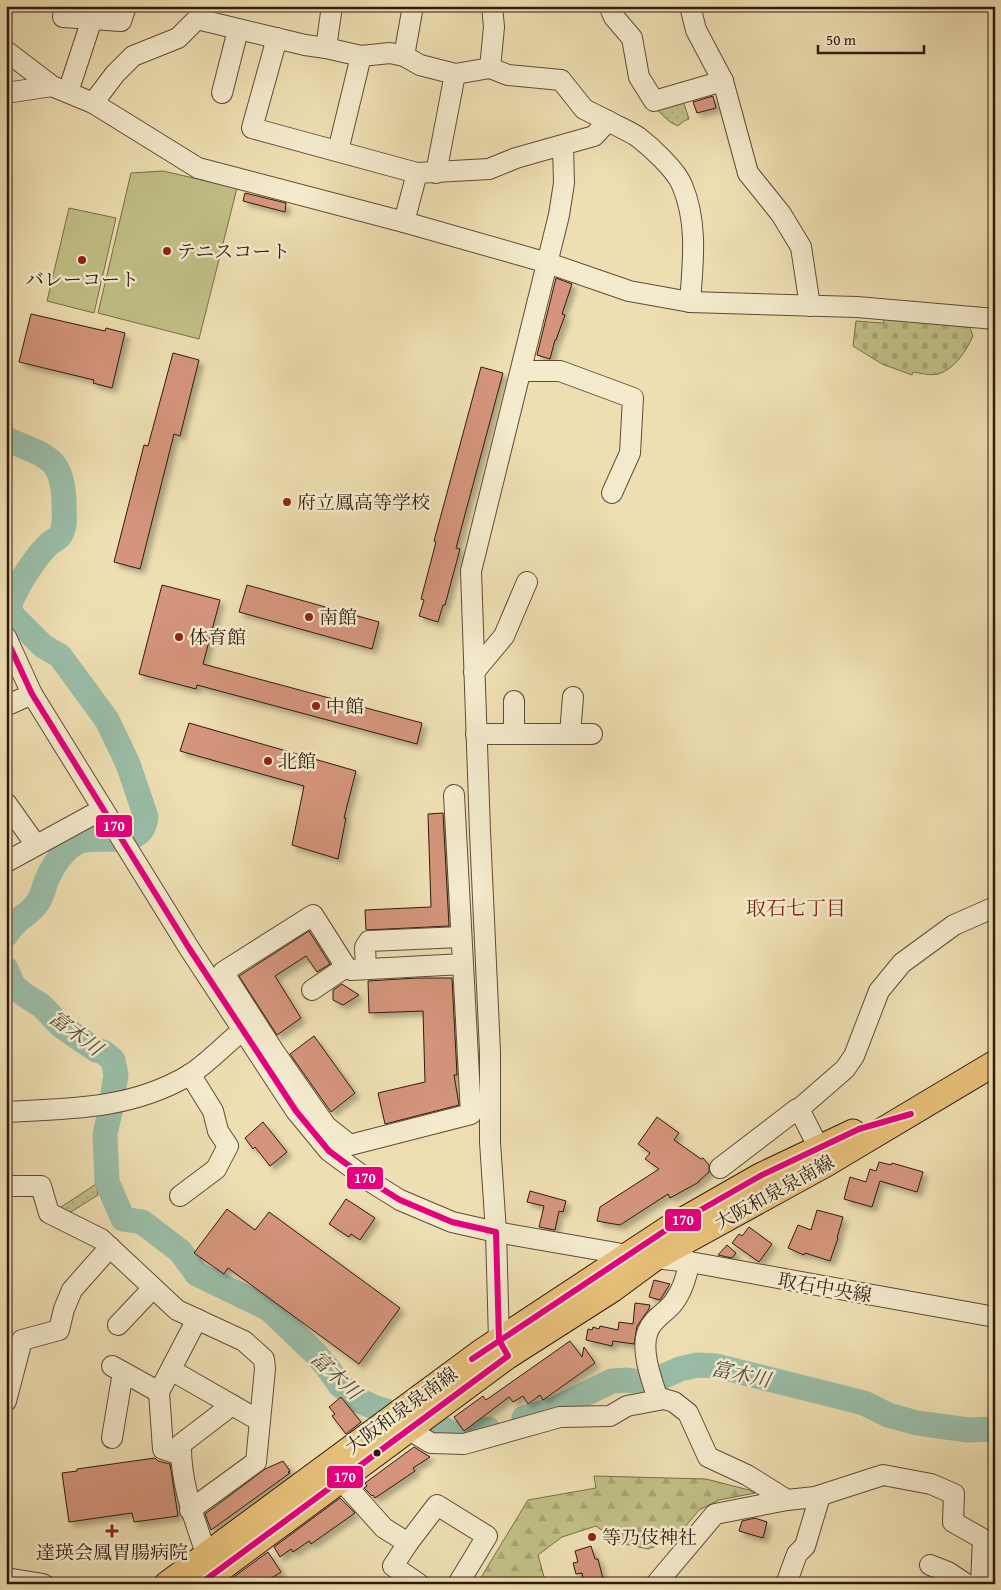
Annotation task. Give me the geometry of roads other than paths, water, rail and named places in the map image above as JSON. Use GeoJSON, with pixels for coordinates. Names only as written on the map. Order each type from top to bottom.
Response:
{"type":"FeatureCollection","features":[{"type":"Feature","properties":{"kind":"main road","name":"大阪和泉泉南線"},"geometry":{"type":"LineString","coordinates":[[504,1348],[613,1289],[654,1258],[823,1155],[859,1129],[910,1114],[995,1063]]}},
{"type":"Feature","properties":{"kind":"main road","name":"大阪和泉泉南線"},"geometry":{"type":"LineString","coordinates":[[206,1570],[628,1255],[669,1228],[751,1181],[823,1155]]}},
{"type":"Feature","properties":{"kind":"main road","name":"大阪和泉泉南線"},"geometry":{"type":"LineString","coordinates":[[167,1584],[206,1570],[341,1480],[410,1419]]}},
{"type":"Feature","properties":{"kind":"street"},"geometry":{"type":"LineString","coordinates":[[65,6],[63,16],[121,21],[126,6]]}},
{"type":"Feature","properties":{"kind":"street"},"geometry":{"type":"LineString","coordinates":[[326,48],[332,6]]}},
{"type":"Feature","properties":{"kind":"street"},"geometry":{"type":"LineString","coordinates":[[404,56],[413,6]]}},
{"type":"Feature","properties":{"kind":"street"},"geometry":{"type":"LineString","coordinates":[[490,68],[494,27],[492,6]]}},
{"type":"Feature","properties":{"kind":"street"},"geometry":{"type":"LineString","coordinates":[[609,6],[614,17],[632,38],[640,77],[654,100],[723,81]]}},
{"type":"Feature","properties":{"kind":"street"},"geometry":{"type":"LineString","coordinates":[[690,6],[696,30],[723,81],[748,173],[782,214],[801,247],[810,306]]}},
{"type":"Feature","properties":{"kind":"street"},"geometry":{"type":"LineString","coordinates":[[93,103],[115,74],[132,56],[178,38],[200,13],[238,30],[361,56],[390,53],[404,56],[420,65],[455,74],[490,68],[508,75],[561,80],[584,109],[638,137],[672,170],[682,184],[692,224],[694,258],[690,302]]}},
{"type":"Feature","properties":{"kind":"street"},"geometry":{"type":"LineString","coordinates":[[60,89],[92,19]]}},
{"type":"Feature","properties":{"kind":"street"},"geometry":{"type":"LineString","coordinates":[[222,94],[238,30]]}},
{"type":"Feature","properties":{"kind":"street"},"geometry":{"type":"LineString","coordinates":[[277,38],[252,128],[338,151],[427,173],[489,169],[516,158],[594,136],[608,121]]}},
{"type":"Feature","properties":{"kind":"street"},"geometry":{"type":"LineString","coordinates":[[6,51],[60,89],[93,103],[198,168],[404,222],[548,263],[629,291],[690,302],[857,307],[995,319]]}},
{"type":"Feature","properties":{"kind":"street"},"geometry":{"type":"LineString","coordinates":[[338,151],[361,56]]}},
{"type":"Feature","properties":{"kind":"street"},"geometry":{"type":"LineString","coordinates":[[404,222],[427,173],[455,74]]}},
{"type":"Feature","properties":{"kind":"street"},"geometry":{"type":"LineString","coordinates":[[6,93],[60,89]]}},
{"type":"Feature","properties":{"kind":"street"},"geometry":{"type":"LineString","coordinates":[[480,1114],[490,1052],[471,572],[563,199],[563,146]]}},
{"type":"Feature","properties":{"kind":"street"},"geometry":{"type":"LineString","coordinates":[[521,371],[560,371],[633,398],[630,453],[612,493]]}},
{"type":"Feature","properties":{"kind":"street"},"geometry":{"type":"LineString","coordinates":[[474,672],[504,636],[527,582]]}},
{"type":"Feature","properties":{"kind":"street"},"geometry":{"type":"LineString","coordinates":[[6,637],[32,694],[103,809],[216,976],[273,1050],[326,1126],[350,1145],[480,1114]]}},
{"type":"Feature","properties":{"kind":"street"},"geometry":{"type":"LineString","coordinates":[[6,703],[10,704],[32,694]]}},
{"type":"Feature","properties":{"kind":"street"},"geometry":{"type":"LineString","coordinates":[[570,734],[573,697]]}},
{"type":"Feature","properties":{"kind":"street"},"geometry":{"type":"LineString","coordinates":[[514,701],[514,734]]}},
{"type":"Feature","properties":{"kind":"street"},"geometry":{"type":"LineString","coordinates":[[476,734],[592,734]]}},
{"type":"Feature","properties":{"kind":"street"},"geometry":{"type":"LineString","coordinates":[[454,795],[463,964],[496,1232],[504,1348]]}},
{"type":"Feature","properties":{"kind":"street"},"geometry":{"type":"LineString","coordinates":[[6,803],[36,845]]}},
{"type":"Feature","properties":{"kind":"street"},"geometry":{"type":"LineString","coordinates":[[6,862],[103,809]]}},
{"type":"Feature","properties":{"kind":"street"},"geometry":{"type":"LineString","coordinates":[[720,1168],[799,1109],[845,1069],[854,1056],[879,991],[902,963],[954,925],[995,907]]}},
{"type":"Feature","properties":{"kind":"street"},"geometry":{"type":"LineString","coordinates":[[216,976],[313,915],[346,967],[351,970],[463,964]]}},
{"type":"Feature","properties":{"kind":"street"},"geometry":{"type":"LineString","coordinates":[[366,969],[365,947],[369,941],[461,936]]}},
{"type":"Feature","properties":{"kind":"street"},"geometry":{"type":"LineString","coordinates":[[312,990],[346,967]]}},
{"type":"Feature","properties":{"kind":"street","name":"取石中央線"},"geometry":{"type":"LineString","coordinates":[[216,976],[242,1030],[296,1111],[328,1150],[400,1200],[452,1222],[496,1232],[628,1255],[690,1262],[995,1317]]}},
{"type":"Feature","properties":{"kind":"street"},"geometry":{"type":"LineString","coordinates":[[6,1112],[77,1109],[146,1096],[190,1074],[242,1030]]}},
{"type":"Feature","properties":{"kind":"street"},"geometry":{"type":"LineString","coordinates":[[180,1196],[216,1169],[228,1146],[218,1131],[213,1111],[190,1074]]}},
{"type":"Feature","properties":{"kind":"street"},"geometry":{"type":"LineString","coordinates":[[799,1109],[823,1155]]}},
{"type":"Feature","properties":{"kind":"street"},"geometry":{"type":"LineString","coordinates":[[6,1186],[42,1186],[49,1213],[101,1239],[177,1310],[244,1341],[264,1359],[266,1369],[256,1462],[190,1510]]}},
{"type":"Feature","properties":{"kind":"street"},"geometry":{"type":"LineString","coordinates":[[6,1401],[22,1340],[59,1330],[64,1309],[72,1290],[110,1247]]}},
{"type":"Feature","properties":{"kind":"street"},"geometry":{"type":"LineString","coordinates":[[690,1262],[683,1287],[673,1303],[653,1322],[647,1332],[645,1348],[654,1388],[688,1413],[708,1457],[747,1475],[787,1500]]}},
{"type":"Feature","properties":{"kind":"street"},"geometry":{"type":"LineString","coordinates":[[118,1325],[153,1288]]}},
{"type":"Feature","properties":{"kind":"street"},"geometry":{"type":"LineString","coordinates":[[181,1454],[163,1449],[158,1392],[197,1319]]}},
{"type":"Feature","properties":{"kind":"street"},"geometry":{"type":"LineString","coordinates":[[112,1438],[118,1369],[158,1392]]}},
{"type":"Feature","properties":{"kind":"street"},"geometry":{"type":"LineString","coordinates":[[171,1370],[260,1421]]}},
{"type":"Feature","properties":{"kind":"street"},"geometry":{"type":"LineString","coordinates":[[410,1419],[431,1443],[464,1444],[560,1417],[610,1416],[654,1388]]}},
{"type":"Feature","properties":{"kind":"street"},"geometry":{"type":"LineString","coordinates":[[206,1570],[190,1510],[181,1444],[232,1405]]}},
{"type":"Feature","properties":{"kind":"street"},"geometry":{"type":"LineString","coordinates":[[656,1584],[715,1514],[787,1500],[820,1496],[882,1475],[931,1484],[954,1494],[953,1522],[984,1538],[986,1575]]}},
{"type":"Feature","properties":{"kind":"street"},"geometry":{"type":"LineString","coordinates":[[341,1480],[384,1528],[408,1543]]}},
{"type":"Feature","properties":{"kind":"street"},"geometry":{"type":"LineString","coordinates":[[786,1584],[797,1554],[805,1546],[820,1496]]}},
{"type":"Feature","properties":{"kind":"street"},"geometry":{"type":"LineString","coordinates":[[419,1584],[393,1566],[437,1505],[487,1536],[458,1584]]}},
{"type":"Feature","properties":{"kind":"street"},"geometry":{"type":"LineString","coordinates":[[930,1565],[948,1572],[966,1584]]}},
{"type":"Feature","properties":{"kind":"street"},"geometry":{"type":"LineString","coordinates":[[6,1578],[43,1584]]}},
{"type":"Feature","properties":{"kind":"waterway","name":"富木川"},"geometry":{"type":"LineString","coordinates":[[6,439],[41,454],[55,466],[63,487],[64,515],[64,527],[60,536],[49,544],[30,567],[9,607],[13,616],[43,646],[60,656],[107,720],[128,764],[146,817],[143,828],[137,834],[128,838],[87,840],[78,842],[69,848],[53,867],[38,902],[6,935]]}},
{"type":"Feature","properties":{"kind":"waterway","name":"富木川"},"geometry":{"type":"LineString","coordinates":[[6,969],[13,985],[23,994],[42,1006],[61,1026],[113,1060],[116,1075],[105,1134],[107,1182],[123,1219],[142,1222],[180,1251],[197,1274],[269,1309],[316,1354],[340,1385],[358,1400],[376,1408],[436,1426],[458,1435],[488,1429]]}},
{"type":"Feature","properties":{"kind":"waterway","name":"富木川"},"geometry":{"type":"LineString","coordinates":[[524,1418],[554,1409],[612,1381],[627,1380],[641,1382],[655,1380],[680,1369],[697,1365],[717,1366],[864,1403],[888,1415],[917,1423],[968,1430],[995,1429]]}},
{"type":"Feature","properties":{"kind":"place","name":"テニスコート"},"geometry":{"type":"Point","coordinates":[167,251]}},
{"type":"Feature","properties":{"kind":"place","name":"バレーコート"},"geometry":{"type":"Point","coordinates":[82,260]}},
{"type":"Feature","properties":{"kind":"place","name":"府立鳳高等学校"},"geometry":{"type":"Point","coordinates":[287,502]}},
{"type":"Feature","properties":{"kind":"place","name":"南館"},"geometry":{"type":"Point","coordinates":[309,617]}},
{"type":"Feature","properties":{"kind":"place","name":"体育館"},"geometry":{"type":"Point","coordinates":[179,637]}},
{"type":"Feature","properties":{"kind":"place","name":"中館"},"geometry":{"type":"Point","coordinates":[316,706]}},
{"type":"Feature","properties":{"kind":"place","name":"北館"},"geometry":{"type":"Point","coordinates":[268,761]}},
{"type":"Feature","properties":{"kind":"place","name":"達瑛会鳳胃腸病院"},"geometry":{"type":"Point","coordinates":[112,1531]}},
{"type":"Feature","properties":{"kind":"place","name":"等乃伎神社"},"geometry":{"type":"Point","coordinates":[592,1537]}},
{"type":"Feature","properties":{"kind":"district","name":"取石七丁目"},"geometry":{"type":"Point","coordinates":[796,908]}}]}
